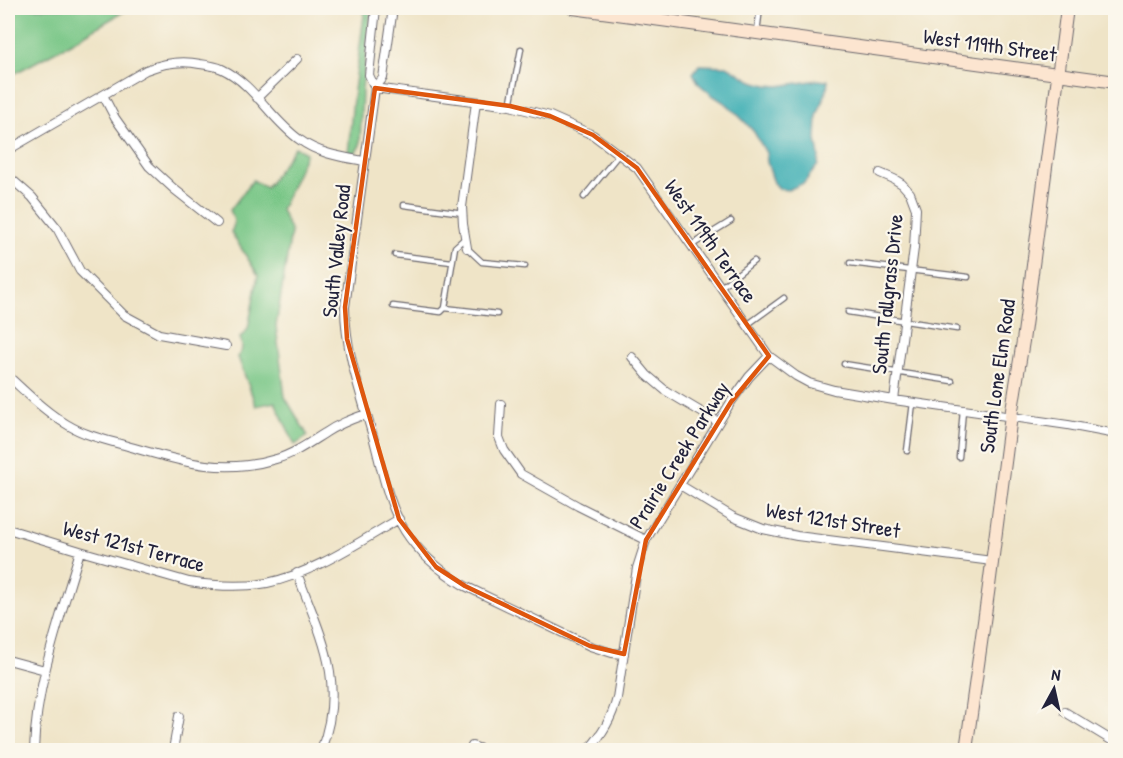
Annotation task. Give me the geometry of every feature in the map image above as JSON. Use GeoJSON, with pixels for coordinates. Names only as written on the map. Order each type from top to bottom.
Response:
{"type":"FeatureCollection","features":[{"type":"Feature","properties":{"kind":"street","name":"South Valley Road"},"geometry":{"type":"LineString","coordinates":[[375,88],[369,75],[376,8]]}},
{"type":"Feature","properties":{"kind":"street","name":"South Valley Road"},"geometry":{"type":"LineString","coordinates":[[393,8],[383,78],[375,88],[345,316],[347,339],[366,414],[387,489],[399,519]]}},
{"type":"Feature","properties":{"kind":"street","name":"West 119th Street"},"geometry":{"type":"LineString","coordinates":[[573,8],[1116,82]]}},
{"type":"Feature","properties":{"kind":"street","name":"South Lone Elm Road"},"geometry":{"type":"LineString","coordinates":[[966,750],[1067,8]]}},
{"type":"Feature","properties":{"kind":"street"},"geometry":{"type":"LineString","coordinates":[[257,98],[297,59]]}},
{"type":"Feature","properties":{"kind":"street"},"geometry":{"type":"LineString","coordinates":[[8,150],[146,70],[165,64],[186,62],[224,70],[243,84],[307,146],[327,154],[364,161]]}},
{"type":"Feature","properties":{"kind":"street","name":"West 119th Terrace"},"geometry":{"type":"LineString","coordinates":[[375,88],[510,106],[550,116],[593,135],[637,168],[769,356],[808,383],[834,390],[894,400],[1011,416],[1116,434]]}},
{"type":"Feature","properties":{"kind":"street"},"geometry":{"type":"LineString","coordinates":[[103,95],[115,118],[149,166],[217,223]]}},
{"type":"Feature","properties":{"kind":"street"},"geometry":{"type":"LineString","coordinates":[[467,248],[462,207],[476,102]]}},
{"type":"Feature","properties":{"kind":"street","name":"South Tallgrass Drive"},"geometry":{"type":"LineString","coordinates":[[880,173],[902,184],[910,193],[916,209],[914,248],[894,400]]}},
{"type":"Feature","properties":{"kind":"street"},"geometry":{"type":"LineString","coordinates":[[8,176],[32,196],[57,228],[80,271],[124,315],[159,334],[226,346]]}},
{"type":"Feature","properties":{"kind":"street","name":"Prairie Creek Parkway"},"geometry":{"type":"LineString","coordinates":[[588,750],[604,730],[614,710],[620,688],[637,568],[646,540],[738,391],[769,356]]}},
{"type":"Feature","properties":{"kind":"street"},"geometry":{"type":"LineString","coordinates":[[632,357],[647,375],[666,390],[718,422]]}},
{"type":"Feature","properties":{"kind":"street"},"geometry":{"type":"LineString","coordinates":[[8,376],[40,406],[69,426],[112,442],[190,464],[206,466],[242,467],[283,457],[338,425],[366,414]]}},
{"type":"Feature","properties":{"kind":"street"},"geometry":{"type":"LineString","coordinates":[[501,404],[499,437],[504,450],[521,474],[646,540]]}},
{"type":"Feature","properties":{"kind":"street","name":"West 121st Street"},"geometry":{"type":"LineString","coordinates":[[680,485],[732,517],[763,529],[798,536],[992,561]]}},
{"type":"Feature","properties":{"kind":"street"},"geometry":{"type":"LineString","coordinates":[[399,519],[406,532],[436,567],[465,586],[590,646],[624,654]]}},
{"type":"Feature","properties":{"kind":"street","name":"West 121st Terrace"},"geometry":{"type":"LineString","coordinates":[[8,529],[189,582],[239,586],[267,583],[297,573],[332,557],[399,519]]}},
{"type":"Feature","properties":{"kind":"street"},"geometry":{"type":"LineString","coordinates":[[34,750],[37,714],[45,670],[80,551]]}},
{"type":"Feature","properties":{"kind":"street"},"geometry":{"type":"LineString","coordinates":[[297,573],[325,648],[331,672],[331,717],[321,750]]}},
{"type":"Feature","properties":{"kind":"street"},"geometry":{"type":"LineString","coordinates":[[8,660],[45,670]]}},
{"type":"Feature","properties":{"kind":"street"},"geometry":{"type":"LineString","coordinates":[[1065,712],[1116,743]]}},
{"type":"Feature","properties":{"kind":"street"},"geometry":{"type":"LineString","coordinates":[[173,750],[179,716]]}},
{"type":"Feature","properties":{"kind":"street"},"geometry":{"type":"LineString","coordinates":[[472,746],[484,750]]}},
{"type":"Feature","properties":{"kind":"lane"},"geometry":{"type":"LineString","coordinates":[[757,33],[760,8]]}},
{"type":"Feature","properties":{"kind":"lane"},"geometry":{"type":"LineString","coordinates":[[510,106],[521,49]]}},
{"type":"Feature","properties":{"kind":"lane"},"geometry":{"type":"LineString","coordinates":[[584,197],[619,154]]}},
{"type":"Feature","properties":{"kind":"lane"},"geometry":{"type":"LineString","coordinates":[[404,205],[463,213]]}},
{"type":"Feature","properties":{"kind":"lane"},"geometry":{"type":"LineString","coordinates":[[692,245],[731,221]]}},
{"type":"Feature","properties":{"kind":"lane"},"geometry":{"type":"LineString","coordinates":[[393,306],[441,312],[446,308],[455,247],[465,237]]}},
{"type":"Feature","properties":{"kind":"lane"},"geometry":{"type":"LineString","coordinates":[[467,248],[483,262],[525,266]]}},
{"type":"Feature","properties":{"kind":"lane"},"geometry":{"type":"LineString","coordinates":[[395,255],[452,262]]}},
{"type":"Feature","properties":{"kind":"lane"},"geometry":{"type":"LineString","coordinates":[[721,287],[754,261]]}},
{"type":"Feature","properties":{"kind":"lane"},"geometry":{"type":"LineString","coordinates":[[850,263],[968,277]]}},
{"type":"Feature","properties":{"kind":"lane"},"geometry":{"type":"LineString","coordinates":[[747,325],[784,298]]}},
{"type":"Feature","properties":{"kind":"lane"},"geometry":{"type":"LineString","coordinates":[[446,308],[497,314]]}},
{"type":"Feature","properties":{"kind":"lane"},"geometry":{"type":"LineString","coordinates":[[848,312],[957,329]]}},
{"type":"Feature","properties":{"kind":"lane"},"geometry":{"type":"LineString","coordinates":[[844,364],[952,381]]}},
{"type":"Feature","properties":{"kind":"lane"},"geometry":{"type":"LineString","coordinates":[[907,451],[913,403]]}},
{"type":"Feature","properties":{"kind":"lane"},"geometry":{"type":"LineString","coordinates":[[959,458],[963,410]]}},
{"type":"Feature","properties":{"kind":"highlighted area"},"geometry":{"type":"Polygon","coordinates":[[[375,88],[510,106],[550,116],[593,135],[637,168],[769,356],[731,402],[646,540],[624,654],[590,646],[465,586],[436,567],[399,519],[347,339],[345,307],[375,88]]]}},
{"type":"Feature","properties":{"kind":"green space"},"geometry":{"type":"Polygon","coordinates":[[[8,8],[130,8],[8,77],[8,8]]]}},
{"type":"Feature","properties":{"kind":"green space"},"geometry":{"type":"Polygon","coordinates":[[[365,8],[371,8],[362,89],[360,145],[356,152],[348,154],[353,98],[365,8]]]}},
{"type":"Feature","properties":{"kind":"green space"},"geometry":{"type":"Polygon","coordinates":[[[295,147],[306,153],[281,210],[291,232],[276,326],[285,397],[308,436],[295,445],[275,402],[256,406],[238,357],[242,348],[240,338],[248,329],[258,275],[231,232],[234,221],[230,210],[253,180],[266,188],[295,147]]]}},
{"type":"Feature","properties":{"kind":"water"},"geometry":{"type":"Polygon","coordinates":[[[699,65],[727,66],[752,81],[767,85],[779,86],[818,80],[827,81],[828,79],[827,90],[817,116],[818,165],[804,183],[788,190],[780,189],[774,183],[766,153],[754,132],[728,105],[699,84],[693,73],[699,65]]]}}]}
